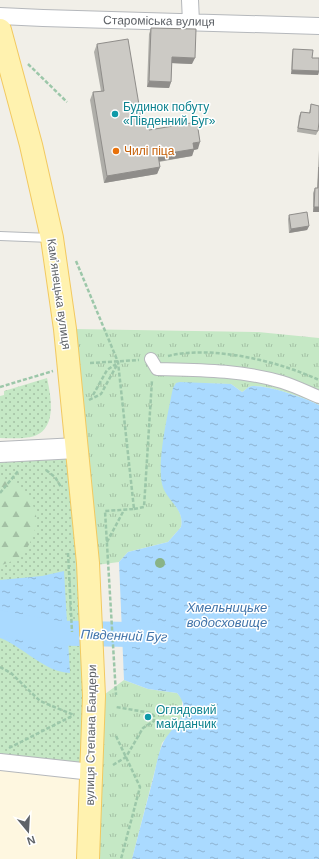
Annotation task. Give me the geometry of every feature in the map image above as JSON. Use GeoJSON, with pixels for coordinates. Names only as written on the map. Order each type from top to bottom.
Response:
{"type":"FeatureCollection","features":[{"type":"Feature","properties":{"kind":"main road","name":"Камʼянецька вулиця"},"geometry":{"type":"LineString","coordinates":[[0,30],[31,145],[52,238],[65,329],[88,563]]}},
{"type":"Feature","properties":{"kind":"main road","name":"вулиця Степана Бандери"},"geometry":{"type":"LineString","coordinates":[[88,563],[94,696],[88,859]]}},
{"type":"Feature","properties":{"kind":"street"},"geometry":{"type":"LineString","coordinates":[[190,0],[191,22]]}},
{"type":"Feature","properties":{"kind":"street","name":"Староміська вулиця"},"geometry":{"type":"LineString","coordinates":[[0,16],[319,26]]}},
{"type":"Feature","properties":{"kind":"street"},"geometry":{"type":"LineString","coordinates":[[151,359],[157,369],[232,372],[253,375],[283,382],[319,398]]}},
{"type":"Feature","properties":{"kind":"street"},"geometry":{"type":"LineString","coordinates":[[0,452],[77,448]]}},
{"type":"Feature","properties":{"kind":"street"},"geometry":{"type":"LineString","coordinates":[[0,762],[92,772]]}},
{"type":"Feature","properties":{"kind":"lane"},"geometry":{"type":"LineString","coordinates":[[0,236],[52,238]]}},
{"type":"Feature","properties":{"kind":"path"},"geometry":{"type":"LineString","coordinates":[[28,64],[67,102]]}},
{"type":"Feature","properties":{"kind":"path"},"geometry":{"type":"LineString","coordinates":[[76,261],[118,362],[134,509]]}},
{"type":"Feature","properties":{"kind":"path"},"geometry":{"type":"LineString","coordinates":[[90,363],[151,359]]}},
{"type":"Feature","properties":{"kind":"path"},"geometry":{"type":"LineString","coordinates":[[93,395],[107,370],[118,362]]}},
{"type":"Feature","properties":{"kind":"path"},"geometry":{"type":"LineString","coordinates":[[0,387],[53,371]]}},
{"type":"Feature","properties":{"kind":"path"},"geometry":{"type":"LineString","coordinates":[[107,543],[104,511],[144,507],[152,377]]}},
{"type":"Feature","properties":{"kind":"path"},"geometry":{"type":"LineString","coordinates":[[0,493],[19,470]]}},
{"type":"Feature","properties":{"kind":"path"},"geometry":{"type":"LineString","coordinates":[[46,470],[56,477],[61,485],[62,492]]}},
{"type":"Feature","properties":{"kind":"path"},"geometry":{"type":"LineString","coordinates":[[88,563],[107,543],[124,509]]}},
{"type":"Feature","properties":{"kind":"path"},"geometry":{"type":"LineString","coordinates":[[68,550],[88,563],[116,695]]}},
{"type":"Feature","properties":{"kind":"path"},"geometry":{"type":"LineString","coordinates":[[0,667],[11,673],[40,701],[74,715],[8,748]]}},
{"type":"Feature","properties":{"kind":"path"},"geometry":{"type":"LineString","coordinates":[[113,764],[126,757],[144,728],[154,721],[154,716],[151,713],[116,707]]}},
{"type":"Feature","properties":{"kind":"path"},"geometry":{"type":"LineString","coordinates":[[116,736],[140,787],[121,859]]}},
{"type":"Feature","properties":{"kind":"shaded area"},"geometry":{"type":"Polygon","coordinates":[[[0,767],[85,777],[81,859],[0,859],[0,767]]]}},
{"type":"Feature","properties":{"kind":"green space"},"geometry":{"type":"Polygon","coordinates":[[[73,329],[258,332],[319,338],[319,405],[286,392],[259,386],[249,387],[242,392],[231,384],[176,383],[166,424],[162,483],[181,515],[181,527],[168,542],[128,552],[119,562],[96,565],[73,329]]]}},
{"type":"Feature","properties":{"kind":"green space"},"geometry":{"type":"Polygon","coordinates":[[[47,378],[51,412],[45,428],[40,433],[31,437],[0,438],[0,396],[4,395],[4,391],[47,378]]]}},
{"type":"Feature","properties":{"kind":"green space"},"geometry":{"type":"Polygon","coordinates":[[[71,455],[82,563],[85,765],[0,755],[0,456],[71,455]]]}},
{"type":"Feature","properties":{"kind":"green space"},"geometry":{"type":"Polygon","coordinates":[[[0,479],[7,480],[19,486],[28,496],[32,502],[36,515],[36,525],[33,536],[22,555],[0,566],[0,479]]]}},
{"type":"Feature","properties":{"kind":"green space"},"geometry":{"type":"Polygon","coordinates":[[[124,680],[148,689],[177,693],[182,699],[182,715],[177,726],[162,743],[132,859],[94,859],[101,697],[124,680]]]}},
{"type":"Feature","properties":{"kind":"water","name":"Хмельницьке водосховище"},"geometry":{"type":"Polygon","coordinates":[[[176,383],[231,384],[242,392],[251,386],[260,386],[286,392],[319,405],[319,859],[132,859],[160,751],[163,743],[180,720],[184,707],[182,700],[177,693],[148,689],[124,680],[119,562],[128,552],[168,542],[181,527],[180,515],[164,490],[161,474],[162,450],[173,388],[176,383]]]}},
{"type":"Feature","properties":{"kind":"water"},"geometry":{"type":"Polygon","coordinates":[[[64,571],[70,673],[61,672],[43,664],[9,642],[0,638],[0,580],[42,576],[64,571]]]}},
{"type":"Feature","properties":{"kind":"building"},"geometry":{"type":"Polygon","coordinates":[[[151,28],[196,29],[195,58],[172,57],[171,82],[149,81],[151,28]]]}},
{"type":"Feature","properties":{"kind":"building","name":"Будинок побуту «Південний Буг»"},"geometry":{"type":"Polygon","coordinates":[[[128,39],[142,123],[148,123],[149,130],[197,122],[200,142],[193,143],[194,149],[158,155],[160,167],[107,176],[93,92],[104,91],[97,44],[128,39]]]}},
{"type":"Feature","properties":{"kind":"building"},"geometry":{"type":"Polygon","coordinates":[[[293,49],[313,50],[312,58],[319,58],[319,71],[292,70],[293,49]]]}},
{"type":"Feature","properties":{"kind":"building"},"geometry":{"type":"Polygon","coordinates":[[[311,104],[319,106],[318,131],[298,128],[301,112],[310,113],[311,104]]]}},
{"type":"Feature","properties":{"kind":"building"},"geometry":{"type":"Polygon","coordinates":[[[319,167],[319,207],[314,207],[315,188],[318,188],[319,167]]]}},
{"type":"Feature","properties":{"kind":"building"},"geometry":{"type":"Polygon","coordinates":[[[307,212],[309,226],[291,229],[289,215],[307,212]]]}},
{"type":"Feature","properties":{"kind":"waterway","name":"Південний Буг"},"geometry":{"type":"LineString","coordinates":[[0,623],[55,633],[156,635]]}},
{"type":"Feature","properties":{"kind":"place","name":"Будинок побуту «Південний Буг»"},"geometry":{"type":"Point","coordinates":[115,114]}},
{"type":"Feature","properties":{"kind":"place","name":"Чилі піца"},"geometry":{"type":"Point","coordinates":[116,151]}},
{"type":"Feature","properties":{"kind":"place","name":"Оглядовий майданчик"},"geometry":{"type":"Point","coordinates":[148,717]}}]}
